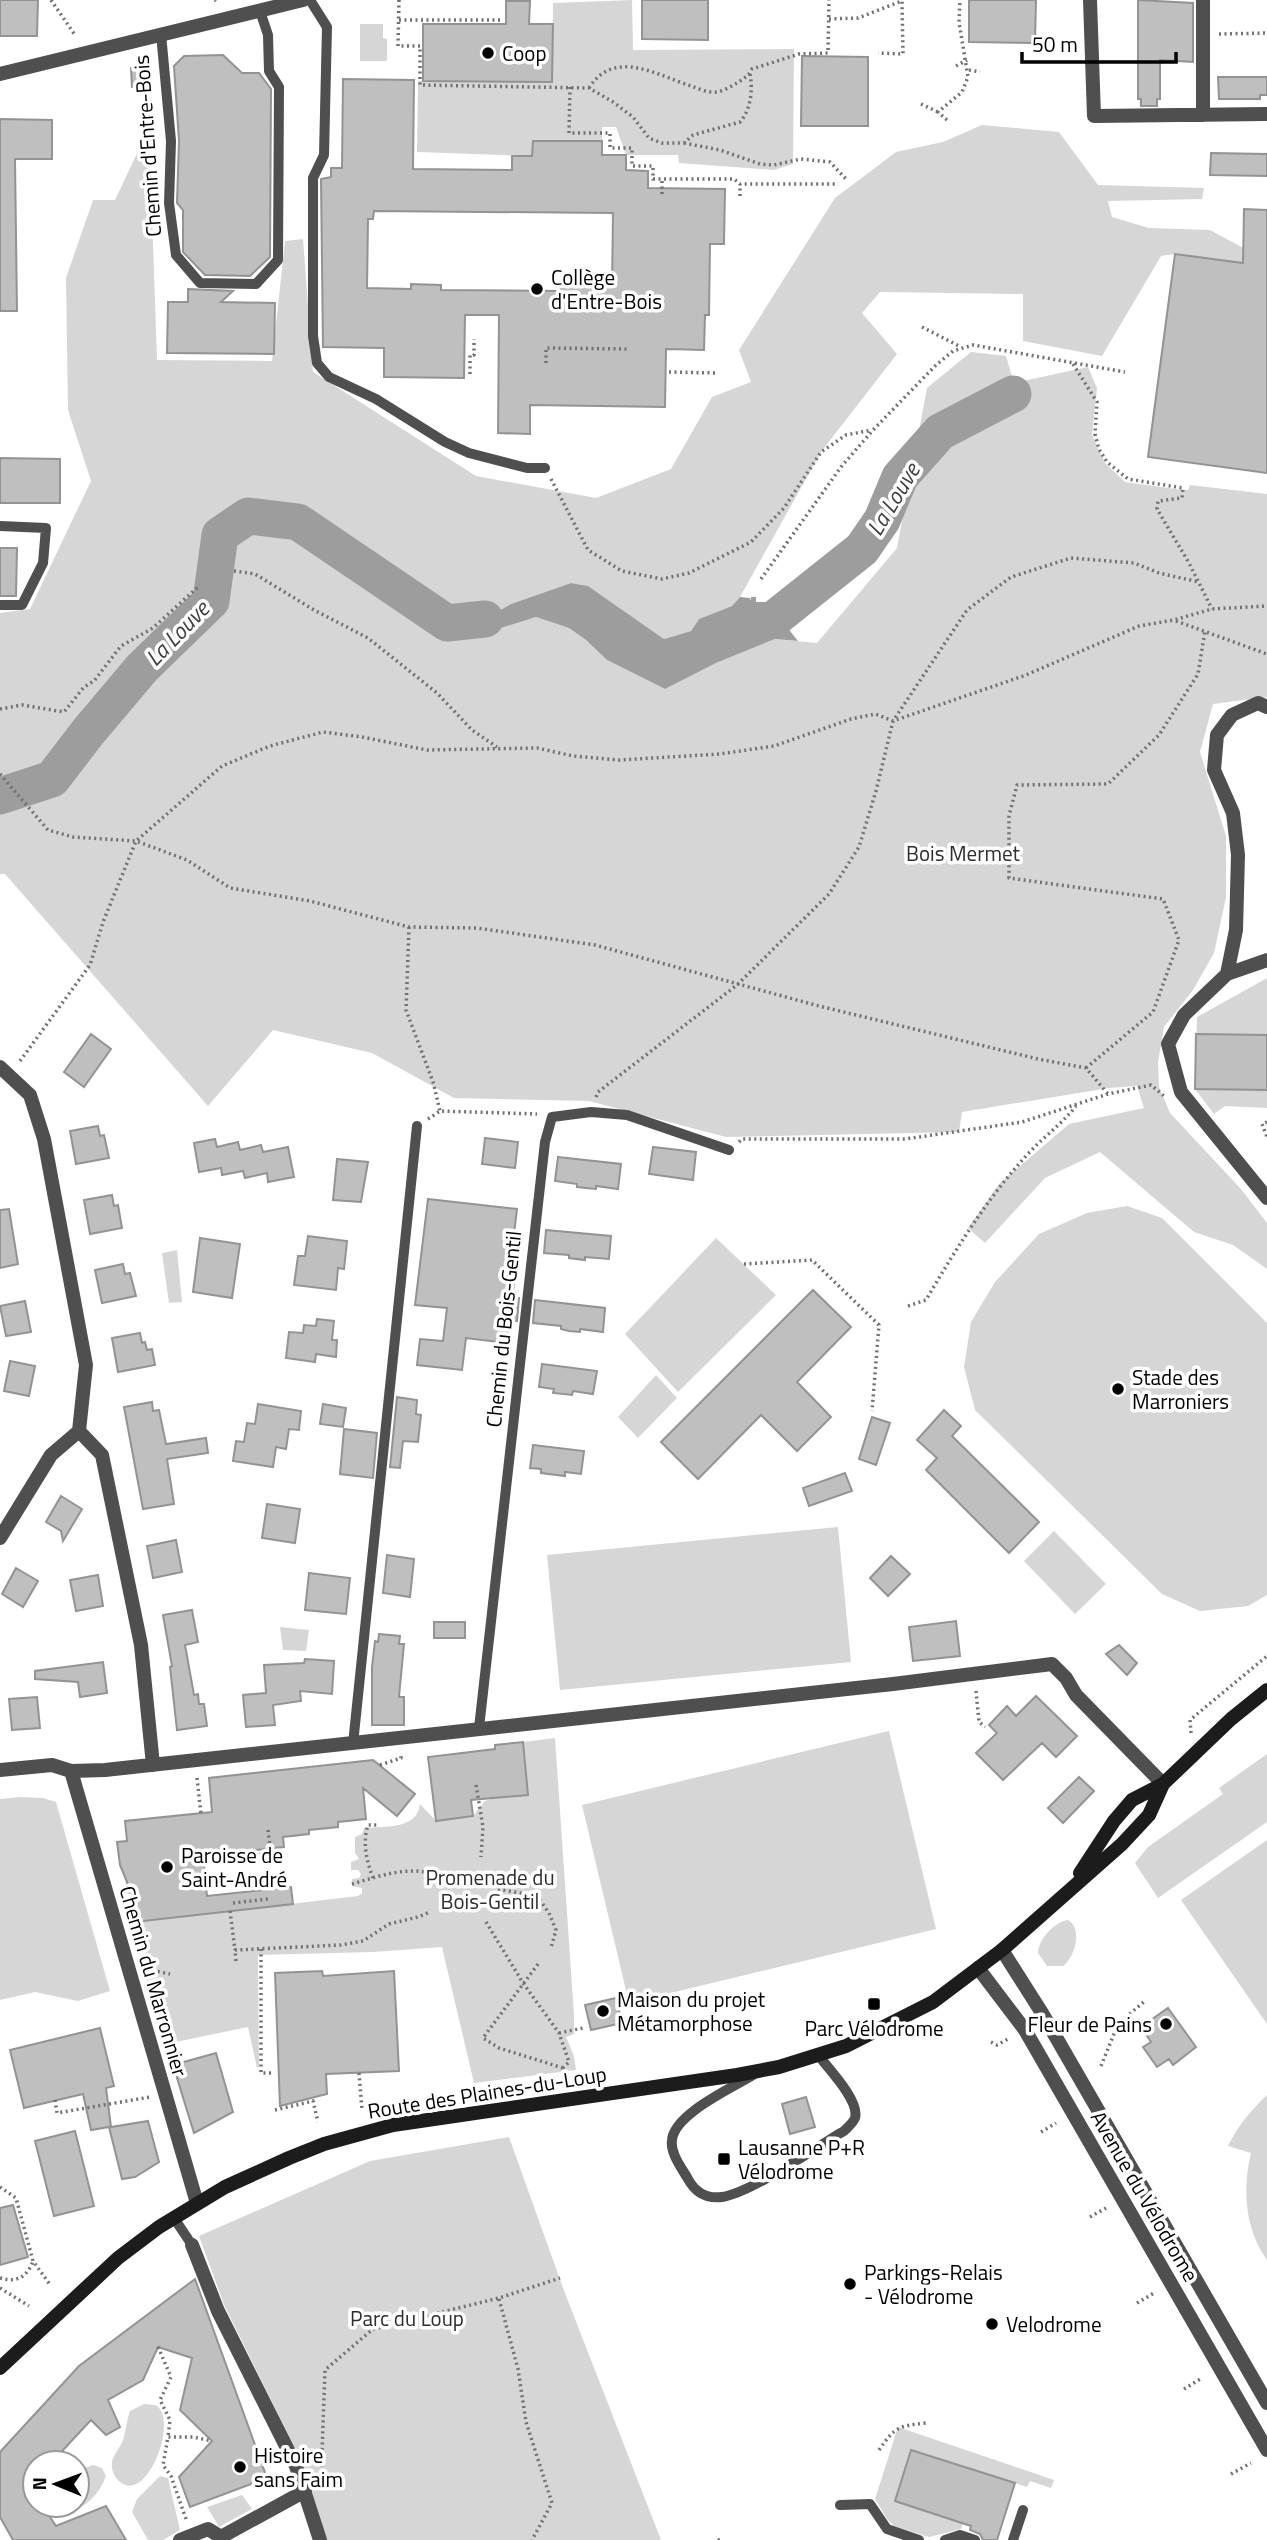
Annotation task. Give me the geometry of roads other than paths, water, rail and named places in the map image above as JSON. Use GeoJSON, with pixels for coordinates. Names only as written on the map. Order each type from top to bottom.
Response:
{"type":"FeatureCollection","features":[{"type":"Feature","properties":{"kind":"main road","name":"Route des Plaines-du-Loup"},"geometry":{"type":"LineString","coordinates":[[1072,1886],[1100,1841],[1127,1805],[1140,1794],[1163,1784],[1231,1718],[1267,1690]]}},
{"type":"Feature","properties":{"kind":"main road","name":"Route des Plaines-du-Loup"},"geometry":{"type":"LineString","coordinates":[[0,2368],[118,2258],[174,2218],[225,2187],[324,2144],[393,2125],[760,2071],[846,2046],[880,2030],[933,2001],[1002,1950],[1145,1821],[1163,1784]]}},
{"type":"Feature","properties":{"kind":"street","name":"Chemin d'Entre-Bois"},"geometry":{"type":"LineString","coordinates":[[0,74],[303,0]]}},
{"type":"Feature","properties":{"kind":"street"},"geometry":{"type":"LineString","coordinates":[[1090,0],[1094,116],[1267,114]]}},
{"type":"Feature","properties":{"kind":"street"},"geometry":{"type":"LineString","coordinates":[[1203,0],[1203,115]]}},
{"type":"Feature","properties":{"kind":"street"},"geometry":{"type":"LineString","coordinates":[[1227,974],[1237,930],[1238,855],[1233,813],[1214,770],[1217,735],[1232,715],[1258,703],[1267,707]]}},
{"type":"Feature","properties":{"kind":"street"},"geometry":{"type":"LineString","coordinates":[[1267,961],[1227,974],[1184,1015],[1168,1044],[1181,1092],[1267,1198]]}},
{"type":"Feature","properties":{"kind":"street"},"geometry":{"type":"LineString","coordinates":[[0,1538],[51,1455],[79,1431],[86,1365],[44,1139],[30,1095],[5,1070]]}},
{"type":"Feature","properties":{"kind":"street"},"geometry":{"type":"LineString","coordinates":[[79,1431],[102,1455],[141,1646],[153,1765]]}},
{"type":"Feature","properties":{"kind":"street"},"geometry":{"type":"LineString","coordinates":[[0,1770],[52,1765],[71,1771],[153,1765],[893,1684],[1052,1664],[1066,1678],[1076,1695],[1163,1784]]}},
{"type":"Feature","properties":{"kind":"street","name":"Chemin du Marronnier"},"geometry":{"type":"LineString","coordinates":[[71,1771],[197,2203]]}},
{"type":"Feature","properties":{"kind":"street","name":"Avenue du Vélodrome"},"geometry":{"type":"LineString","coordinates":[[1002,1950],[1042,2013],[1267,2403]]}},
{"type":"Feature","properties":{"kind":"street","name":"Avenue du Vélodrome"},"geometry":{"type":"LineString","coordinates":[[978,1968],[1025,2030],[1267,2450]]}},
{"type":"Feature","properties":{"kind":"street"},"geometry":{"type":"LineString","coordinates":[[192,2245],[218,2311],[296,2466],[320,2540]]}},
{"type":"Feature","properties":{"kind":"street"},"geometry":{"type":"LineString","coordinates":[[186,2538],[208,2529],[221,2537],[305,2491]]}},
{"type":"Feature","properties":{"kind":"lane"},"geometry":{"type":"LineString","coordinates":[[310,0],[327,27],[324,155],[313,178],[313,335],[317,363],[329,377],[376,399],[445,442],[468,453],[527,468],[545,468]]}},
{"type":"Feature","properties":{"kind":"lane","name":"Chemin d'Entre-Bois"},"geometry":{"type":"LineString","coordinates":[[161,34],[171,141],[169,203],[176,255],[201,283],[256,284],[278,260],[279,87],[269,71],[268,35],[260,10]]}},
{"type":"Feature","properties":{"kind":"lane"},"geometry":{"type":"LineString","coordinates":[[0,526],[46,528],[43,564],[22,605],[0,605]]}},
{"type":"Feature","properties":{"kind":"lane","name":"Chemin du Bois-Gentil"},"geometry":{"type":"LineString","coordinates":[[474,1729],[545,1142],[552,1116],[591,1112],[627,1115],[729,1150]]}},
{"type":"Feature","properties":{"kind":"lane"},"geometry":{"type":"LineString","coordinates":[[353,1744],[417,1126]]}},
{"type":"Feature","properties":{"kind":"lane","name":"Route des Plaines-du-Loup"},"geometry":{"type":"LineString","coordinates":[[760,2071],[685,2117],[671,2139],[673,2151],[692,2186],[706,2196],[720,2197],[743,2191],[844,2131],[854,2121],[855,2108],[846,2089],[818,2055]]}},
{"type":"Feature","properties":{"kind":"lane"},"geometry":{"type":"LineString","coordinates":[[174,2218],[192,2245]]}},
{"type":"Feature","properties":{"kind":"lane"},"geometry":{"type":"LineString","coordinates":[[840,2505],[870,2504],[887,2529],[919,2540]]}},
{"type":"Feature","properties":{"kind":"lane"},"geometry":{"type":"LineString","coordinates":[[1013,2540],[1023,2510]]}},
{"type":"Feature","properties":{"kind":"lane"},"geometry":{"type":"LineString","coordinates":[[945,2540],[960,2535],[975,2540]]}},
{"type":"Feature","properties":{"kind":"waterway","name":"La Louve"},"geometry":{"type":"LineString","coordinates":[[779,615],[862,549],[882,520],[900,477],[940,432],[1013,394]]}},
{"type":"Feature","properties":{"kind":"waterway","name":"La Louve"},"geometry":{"type":"LineString","coordinates":[[0,796],[52,779],[142,668],[211,601],[220,535],[248,516],[298,522],[447,623],[485,619]]}},
{"type":"Feature","properties":{"kind":"place","name":"Coop"},"geometry":{"type":"Point","coordinates":[488,53]}},
{"type":"Feature","properties":{"kind":"place","name":"Collège d'Entre-Bois"},"geometry":{"type":"Point","coordinates":[537,289]}},
{"type":"Feature","properties":{"kind":"place","name":"Stade des Marroniers"},"geometry":{"type":"Point","coordinates":[1118,1389]}},
{"type":"Feature","properties":{"kind":"place","name":"Paroisse de Saint-André"},"geometry":{"type":"Point","coordinates":[167,1867]}},
{"type":"Feature","properties":{"kind":"place","name":"Parc Vélodrome"},"geometry":{"type":"Point","coordinates":[874,2004]}},
{"type":"Feature","properties":{"kind":"place","name":"Maison du projet Métamorphose"},"geometry":{"type":"Point","coordinates":[603,2011]}},
{"type":"Feature","properties":{"kind":"place","name":"Fleur de Pains"},"geometry":{"type":"Point","coordinates":[1166,2024]}},
{"type":"Feature","properties":{"kind":"place","name":"Lausanne P+R Vélodrome"},"geometry":{"type":"Point","coordinates":[724,2159]}},
{"type":"Feature","properties":{"kind":"place","name":"Parkings-Relais - Vélodrome"},"geometry":{"type":"Point","coordinates":[850,2284]}},
{"type":"Feature","properties":{"kind":"place","name":"Velodrome"},"geometry":{"type":"Point","coordinates":[992,2324]}},
{"type":"Feature","properties":{"kind":"place","name":"Histoire sans Faim"},"geometry":{"type":"Point","coordinates":[240,2467]}},
{"type":"Feature","properties":{"kind":"park label","name":"Bois Mermet"},"geometry":{"type":"Point","coordinates":[963,853]}},
{"type":"Feature","properties":{"kind":"park label","name":"Promenade du Bois-Gentil"},"geometry":{"type":"Point","coordinates":[490,1889]}},
{"type":"Feature","properties":{"kind":"park label","name":"Parc du Loup"},"geometry":{"type":"Point","coordinates":[407,2318]}}]}
